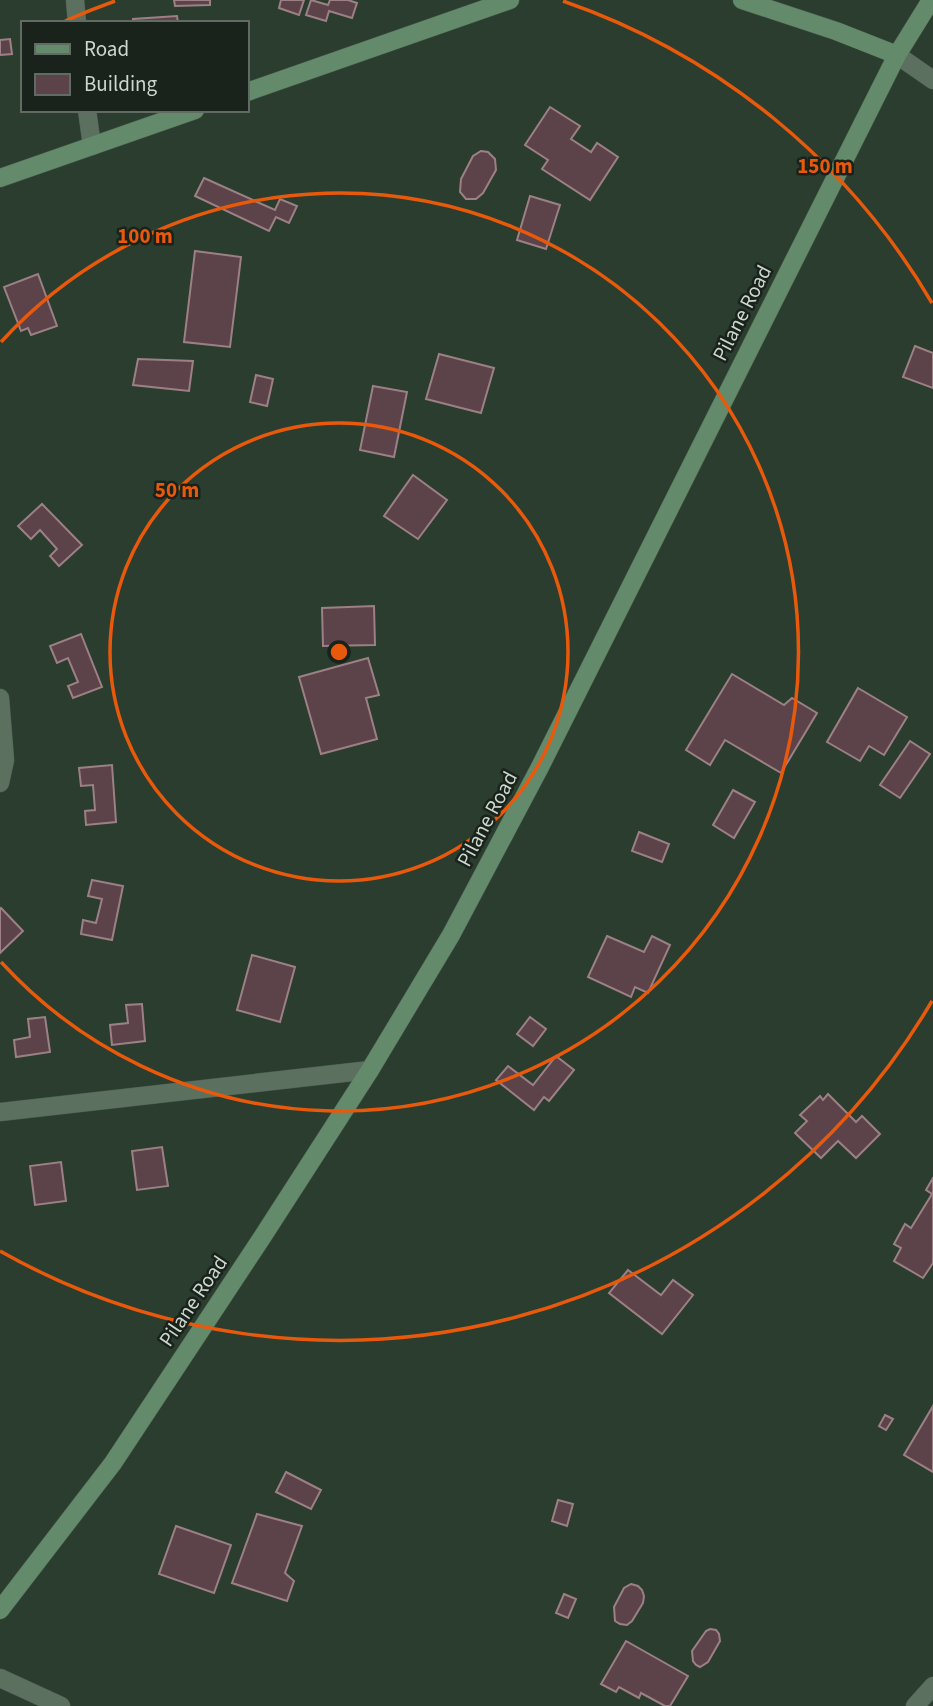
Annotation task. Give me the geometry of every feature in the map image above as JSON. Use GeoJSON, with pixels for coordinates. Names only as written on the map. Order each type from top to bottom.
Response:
{"type":"FeatureCollection","features":[{"type":"Feature","properties":{"kind":"main road"},"geometry":{"type":"LineString","coordinates":[[248,92],[510,0]]}},
{"type":"Feature","properties":{"kind":"main road","name":"Pilane Road"},"geometry":{"type":"LineString","coordinates":[[0,1610],[113,1463],[370,1070],[451,935],[540,768],[897,55],[931,0]]}},
{"type":"Feature","properties":{"kind":"main road"},"geometry":{"type":"LineString","coordinates":[[750,1],[897,55]]}},
{"type":"Feature","properties":{"kind":"main road"},"geometry":{"type":"LineString","coordinates":[[0,178],[189,112]]}},
{"type":"Feature","properties":{"kind":"street"},"geometry":{"type":"LineString","coordinates":[[75,0],[77,21]]}},
{"type":"Feature","properties":{"kind":"street"},"geometry":{"type":"LineString","coordinates":[[897,55],[933,80]]}},
{"type":"Feature","properties":{"kind":"street"},"geometry":{"type":"LineString","coordinates":[[87,112],[92,146]]}},
{"type":"Feature","properties":{"kind":"street"},"geometry":{"type":"LineString","coordinates":[[0,698],[5,760],[0,783]]}},
{"type":"Feature","properties":{"kind":"street"},"geometry":{"type":"LineString","coordinates":[[0,1112],[370,1070]]}},
{"type":"Feature","properties":{"kind":"street"},"geometry":{"type":"LineString","coordinates":[[0,1678],[61,1706]]}},
{"type":"Feature","properties":{"kind":"street"},"geometry":{"type":"LineString","coordinates":[[915,1706],[933,1686]]}},
{"type":"Feature","properties":{"kind":"building"},"geometry":{"type":"Polygon","coordinates":[[[174,0],[210,0],[210,5],[175,6],[174,0]]]}},
{"type":"Feature","properties":{"kind":"building"},"geometry":{"type":"Polygon","coordinates":[[[281,0],[304,0],[299,15],[279,8],[281,0]]]}},
{"type":"Feature","properties":{"kind":"building"},"geometry":{"type":"Polygon","coordinates":[[[311,0],[328,5],[330,0],[357,3],[352,18],[329,11],[326,21],[306,15],[311,0]]]}},
{"type":"Feature","properties":{"kind":"building"},"geometry":{"type":"Polygon","coordinates":[[[177,16],[178,21],[133,21],[177,16]]]}},
{"type":"Feature","properties":{"kind":"building"},"geometry":{"type":"Polygon","coordinates":[[[10,39],[12,54],[0,55],[0,40],[10,39]]]}},
{"type":"Feature","properties":{"kind":"building"},"geometry":{"type":"Polygon","coordinates":[[[550,107],[580,126],[571,139],[591,152],[597,143],[618,157],[590,200],[542,169],[548,160],[525,145],[550,107]]]}},
{"type":"Feature","properties":{"kind":"building"},"geometry":{"type":"Polygon","coordinates":[[[481,151],[488,152],[495,159],[496,170],[483,193],[476,199],[466,199],[460,192],[461,179],[473,156],[481,151]]]}},
{"type":"Feature","properties":{"kind":"building"},"geometry":{"type":"Polygon","coordinates":[[[204,178],[275,210],[280,199],[297,206],[289,223],[276,217],[269,231],[195,196],[204,178]]]}},
{"type":"Feature","properties":{"kind":"building"},"geometry":{"type":"Polygon","coordinates":[[[530,196],[560,205],[546,249],[517,240],[530,196]]]}},
{"type":"Feature","properties":{"kind":"building"},"geometry":{"type":"Polygon","coordinates":[[[195,251],[241,257],[230,347],[184,342],[195,251]]]}},
{"type":"Feature","properties":{"kind":"building"},"geometry":{"type":"Polygon","coordinates":[[[38,274],[57,326],[31,335],[28,328],[21,331],[4,287],[38,274]]]}},
{"type":"Feature","properties":{"kind":"building"},"geometry":{"type":"Polygon","coordinates":[[[915,346],[933,353],[933,388],[903,377],[915,346]]]}},
{"type":"Feature","properties":{"kind":"building"},"geometry":{"type":"Polygon","coordinates":[[[439,354],[494,368],[481,413],[426,399],[439,354]]]}},
{"type":"Feature","properties":{"kind":"building"},"geometry":{"type":"Polygon","coordinates":[[[138,359],[193,361],[189,391],[133,385],[138,359]]]}},
{"type":"Feature","properties":{"kind":"building"},"geometry":{"type":"Polygon","coordinates":[[[256,375],[273,379],[267,406],[250,402],[256,375]]]}},
{"type":"Feature","properties":{"kind":"building"},"geometry":{"type":"Polygon","coordinates":[[[373,386],[407,392],[394,457],[360,450],[373,386]]]}},
{"type":"Feature","properties":{"kind":"building"},"geometry":{"type":"Polygon","coordinates":[[[413,475],[447,500],[418,539],[384,516],[413,475]]]}},
{"type":"Feature","properties":{"kind":"building"},"geometry":{"type":"Polygon","coordinates":[[[42,504],[82,545],[59,566],[50,556],[57,549],[40,530],[31,539],[18,526],[42,504]]]}},
{"type":"Feature","properties":{"kind":"building"},"geometry":{"type":"Polygon","coordinates":[[[374,606],[375,645],[323,646],[322,608],[374,606]]]}},
{"type":"Feature","properties":{"kind":"building"},"geometry":{"type":"Polygon","coordinates":[[[81,634],[102,687],[73,698],[68,686],[78,682],[68,658],[57,663],[50,646],[81,634]]]}},
{"type":"Feature","properties":{"kind":"building"},"geometry":{"type":"Polygon","coordinates":[[[368,658],[379,695],[366,698],[377,739],[321,754],[299,677],[368,658]]]}},
{"type":"Feature","properties":{"kind":"building"},"geometry":{"type":"Polygon","coordinates":[[[732,674],[784,705],[792,698],[817,713],[781,773],[725,740],[710,765],[686,750],[732,674]]]}},
{"type":"Feature","properties":{"kind":"building"},"geometry":{"type":"Polygon","coordinates":[[[858,688],[907,717],[884,755],[869,746],[860,761],[827,742],[858,688]]]}},
{"type":"Feature","properties":{"kind":"building"},"geometry":{"type":"Polygon","coordinates":[[[910,741],[930,754],[900,798],[880,785],[910,741]]]}},
{"type":"Feature","properties":{"kind":"building"},"geometry":{"type":"Polygon","coordinates":[[[112,765],[116,822],[86,825],[85,811],[95,810],[93,785],[81,786],[79,768],[112,765]]]}},
{"type":"Feature","properties":{"kind":"building"},"geometry":{"type":"Polygon","coordinates":[[[733,790],[755,802],[734,838],[713,825],[733,790]]]}},
{"type":"Feature","properties":{"kind":"building"},"geometry":{"type":"Polygon","coordinates":[[[639,832],[669,844],[662,862],[632,851],[639,832]]]}},
{"type":"Feature","properties":{"kind":"building"},"geometry":{"type":"Polygon","coordinates":[[[92,880],[123,886],[112,940],[81,934],[83,920],[96,923],[102,899],[88,896],[92,880]]]}},
{"type":"Feature","properties":{"kind":"building"},"geometry":{"type":"Polygon","coordinates":[[[0,909],[23,931],[0,953],[0,909]]]}},
{"type":"Feature","properties":{"kind":"building"},"geometry":{"type":"Polygon","coordinates":[[[607,936],[644,952],[652,936],[670,945],[648,993],[635,987],[631,997],[588,977],[607,936]]]}},
{"type":"Feature","properties":{"kind":"building"},"geometry":{"type":"Polygon","coordinates":[[[252,955],[295,967],[280,1022],[237,1010],[252,955]]]}},
{"type":"Feature","properties":{"kind":"building"},"geometry":{"type":"Polygon","coordinates":[[[142,1004],[145,1041],[112,1045],[110,1025],[128,1023],[126,1005],[142,1004]]]}},
{"type":"Feature","properties":{"kind":"building"},"geometry":{"type":"Polygon","coordinates":[[[45,1017],[50,1052],[16,1057],[14,1040],[30,1037],[28,1019],[45,1017]]]}},
{"type":"Feature","properties":{"kind":"building"},"geometry":{"type":"Polygon","coordinates":[[[530,1017],[546,1029],[533,1046],[517,1034],[530,1017]]]}},
{"type":"Feature","properties":{"kind":"building"},"geometry":{"type":"Polygon","coordinates":[[[556,1056],[574,1070],[549,1101],[544,1097],[534,1110],[496,1080],[508,1066],[533,1085],[556,1056]]]}},
{"type":"Feature","properties":{"kind":"building"},"geometry":{"type":"Polygon","coordinates":[[[828,1094],[856,1122],[862,1116],[880,1134],[856,1158],[838,1141],[821,1158],[795,1133],[807,1121],[800,1115],[820,1096],[823,1100],[828,1094]]]}},
{"type":"Feature","properties":{"kind":"building"},"geometry":{"type":"Polygon","coordinates":[[[162,1147],[168,1186],[137,1190],[132,1151],[162,1147]]]}},
{"type":"Feature","properties":{"kind":"building"},"geometry":{"type":"Polygon","coordinates":[[[61,1162],[66,1201],[35,1205],[30,1166],[61,1162]]]}},
{"type":"Feature","properties":{"kind":"building"},"geometry":{"type":"Polygon","coordinates":[[[933,1178],[933,1263],[923,1278],[894,1261],[901,1248],[894,1244],[905,1224],[911,1228],[932,1194],[926,1190],[933,1178]]]}},
{"type":"Feature","properties":{"kind":"building"},"geometry":{"type":"Polygon","coordinates":[[[628,1270],[661,1295],[673,1280],[693,1295],[662,1334],[609,1293],[628,1270]]]}},
{"type":"Feature","properties":{"kind":"building"},"geometry":{"type":"Polygon","coordinates":[[[933,1406],[933,1472],[904,1455],[933,1406]]]}},
{"type":"Feature","properties":{"kind":"building"},"geometry":{"type":"Polygon","coordinates":[[[885,1415],[893,1419],[886,1430],[879,1426],[885,1415]]]}},
{"type":"Feature","properties":{"kind":"building"},"geometry":{"type":"Polygon","coordinates":[[[286,1472],[321,1490],[311,1509],[276,1492],[286,1472]]]}},
{"type":"Feature","properties":{"kind":"building"},"geometry":{"type":"Polygon","coordinates":[[[558,1500],[573,1504],[567,1526],[552,1521],[558,1500]]]}},
{"type":"Feature","properties":{"kind":"building"},"geometry":{"type":"Polygon","coordinates":[[[257,1514],[302,1526],[285,1573],[294,1581],[287,1601],[232,1583],[257,1514]]]}},
{"type":"Feature","properties":{"kind":"building"},"geometry":{"type":"Polygon","coordinates":[[[176,1526],[231,1545],[214,1593],[159,1574],[176,1526]]]}},
{"type":"Feature","properties":{"kind":"building"},"geometry":{"type":"Polygon","coordinates":[[[631,1584],[642,1590],[643,1603],[632,1621],[627,1625],[620,1624],[615,1621],[614,1607],[624,1588],[631,1584]]]}},
{"type":"Feature","properties":{"kind":"building"},"geometry":{"type":"Polygon","coordinates":[[[564,1594],[576,1599],[568,1618],[556,1613],[564,1594]]]}},
{"type":"Feature","properties":{"kind":"building"},"geometry":{"type":"Polygon","coordinates":[[[710,1629],[716,1630],[720,1641],[708,1662],[700,1667],[693,1661],[692,1651],[710,1629]]]}},
{"type":"Feature","properties":{"kind":"building"},"geometry":{"type":"Polygon","coordinates":[[[626,1641],[688,1676],[670,1706],[641,1693],[639,1698],[619,1687],[616,1692],[601,1684],[626,1641]]]}}]}
